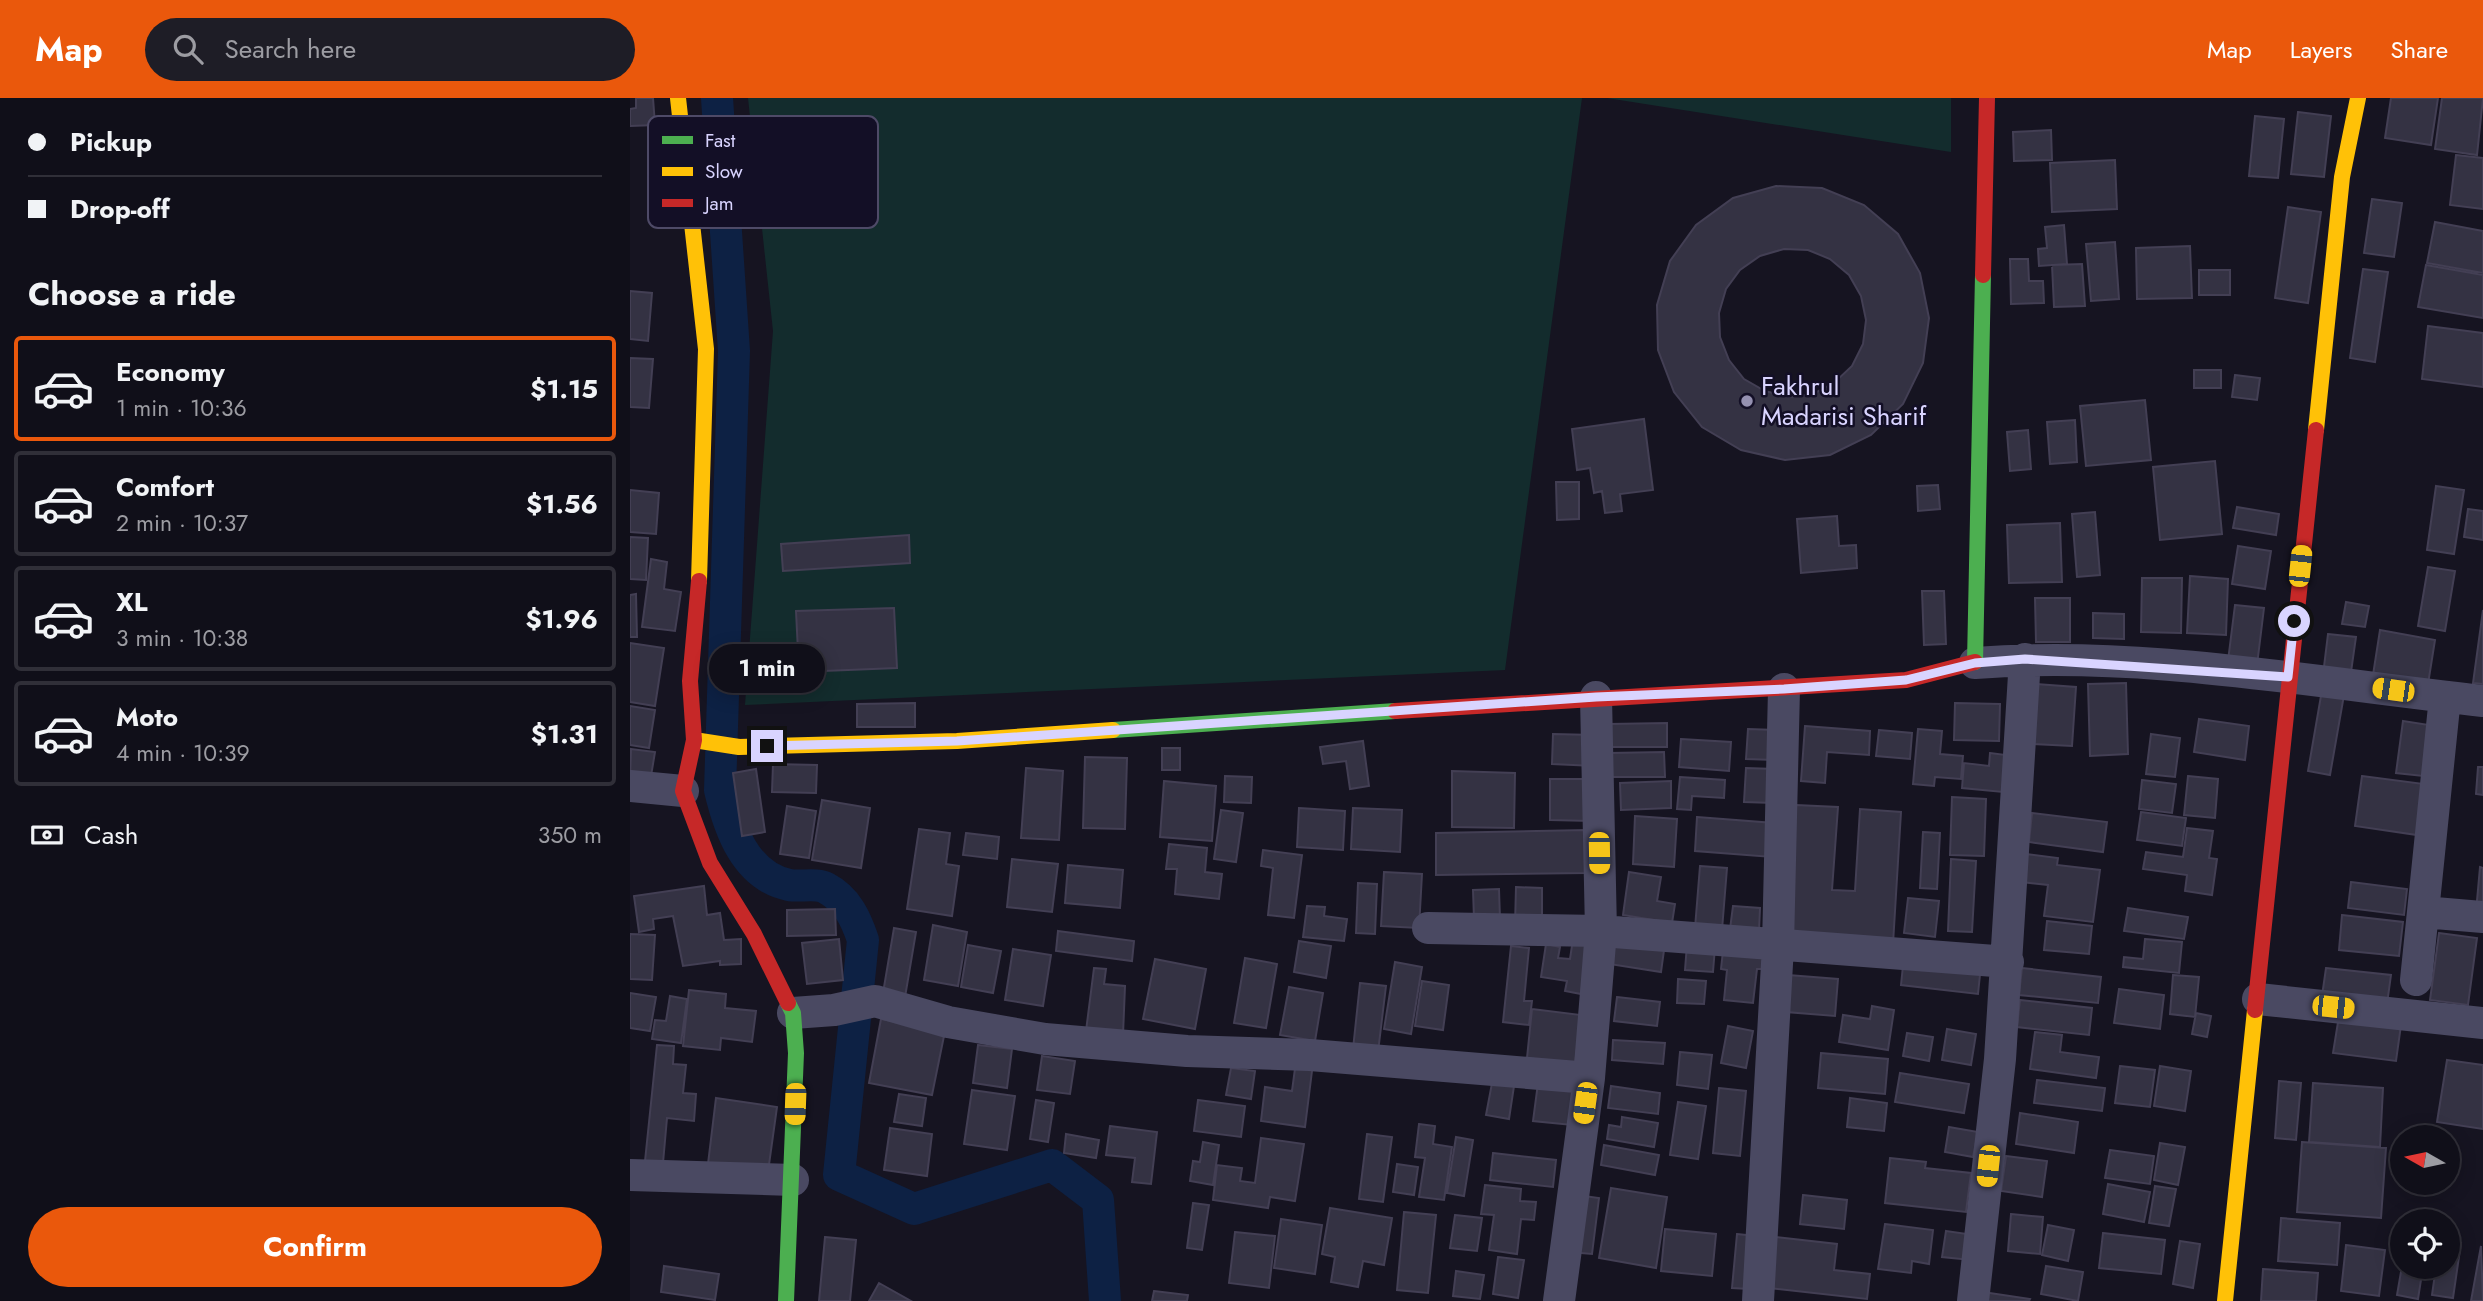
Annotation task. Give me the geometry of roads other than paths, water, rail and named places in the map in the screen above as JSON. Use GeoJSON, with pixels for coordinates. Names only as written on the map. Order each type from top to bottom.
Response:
{"type":"FeatureCollection","features":[{"type":"Feature","properties":{"kind":"main road"},"geometry":{"type":"LineString","coordinates":[[678,98],[680,116]]}},
{"type":"Feature","properties":{"kind":"main road"},"geometry":{"type":"LineString","coordinates":[[694,740],[739,747],[957,741],[1596,697],[1784,689],[1906,680],[1975,663],[1987,98]]}},
{"type":"Feature","properties":{"kind":"main road"},"geometry":{"type":"LineString","coordinates":[[2225,1301],[2342,177],[2358,98]]}},
{"type":"Feature","properties":{"kind":"main road"},"geometry":{"type":"LineString","coordinates":[[693,228],[706,349],[698,601],[690,681],[694,740],[683,792],[710,863],[754,934],[793,1013],[796,1053],[793,1180],[786,1301]]}},
{"type":"Feature","properties":{"kind":"street"},"geometry":{"type":"LineString","coordinates":[[1975,663],[2025,659],[2288,677],[2483,701]]}},
{"type":"Feature","properties":{"kind":"street"},"geometry":{"type":"LineString","coordinates":[[1973,1301],[2008,962],[2025,659]]}},
{"type":"Feature","properties":{"kind":"street"},"geometry":{"type":"LineString","coordinates":[[1758,1301],[1778,946],[1784,689]]}},
{"type":"Feature","properties":{"kind":"street"},"geometry":{"type":"LineString","coordinates":[[1559,1301],[1589,1078],[1601,931],[1596,697]]}},
{"type":"Feature","properties":{"kind":"street"},"geometry":{"type":"LineString","coordinates":[[2416,980],[2445,697]]}},
{"type":"Feature","properties":{"kind":"street"},"geometry":{"type":"LineString","coordinates":[[630,786],[683,792]]}},
{"type":"Feature","properties":{"kind":"street"},"geometry":{"type":"LineString","coordinates":[[2423,912],[2483,917]]}},
{"type":"Feature","properties":{"kind":"street"},"geometry":{"type":"LineString","coordinates":[[1428,928],[1601,931],[2008,962]]}},
{"type":"Feature","properties":{"kind":"street"},"geometry":{"type":"LineString","coordinates":[[2258,999],[2483,1023]]}},
{"type":"Feature","properties":{"kind":"street"},"geometry":{"type":"LineString","coordinates":[[793,1013],[834,1010],[875,1001],[948,1022],[1045,1038],[1187,1051],[1310,1055],[1589,1078]]}},
{"type":"Feature","properties":{"kind":"street"},"geometry":{"type":"LineString","coordinates":[[630,1175],[793,1180]]}},
{"type":"Feature","properties":{"kind":"waterway"},"geometry":{"type":"LineString","coordinates":[[717,98],[718,116]]}},
{"type":"Feature","properties":{"kind":"waterway"},"geometry":{"type":"LineString","coordinates":[[726,228],[734,351],[720,790],[728,820],[750,861],[774,880],[789,885],[813,885],[833,893],[850,910],[863,940],[839,1175],[914,1209],[1052,1165],[1098,1200],[1105,1301]]}},
{"type":"Feature","properties":{"kind":"place","name":"Fakhrul Madarisi Sharif"},"geometry":{"type":"Point","coordinates":[1747,401]}}]}
